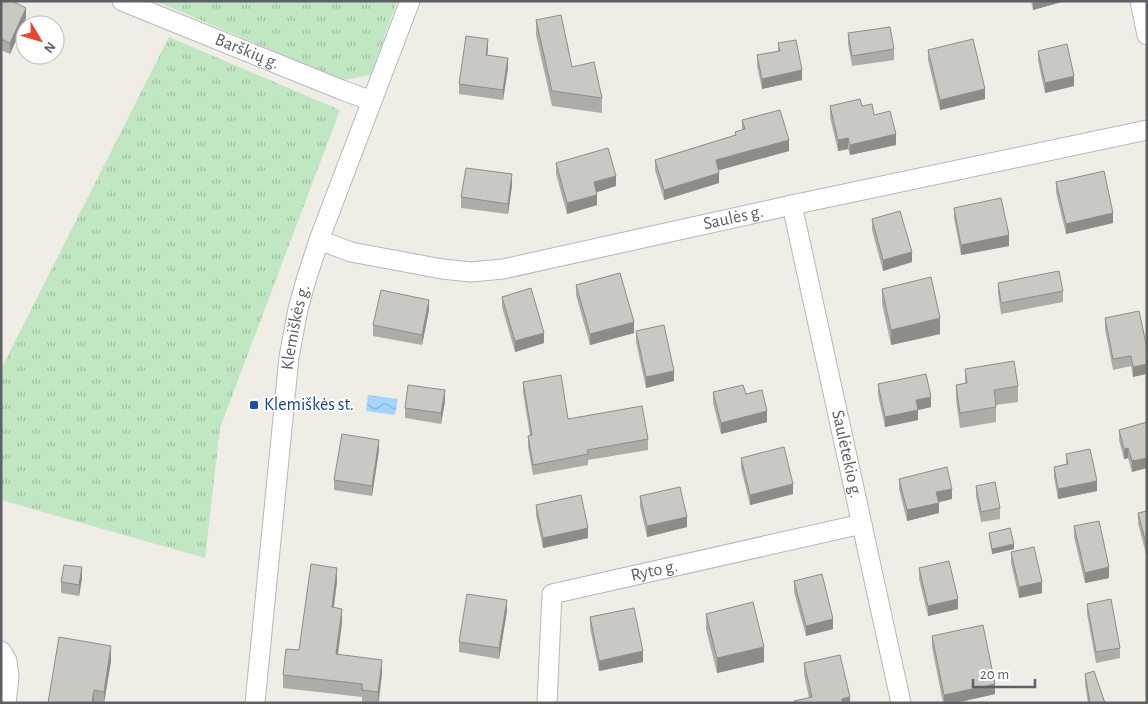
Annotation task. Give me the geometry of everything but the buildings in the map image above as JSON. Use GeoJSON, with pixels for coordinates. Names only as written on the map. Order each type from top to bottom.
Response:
{"type":"FeatureCollection","features":[{"type":"Feature","properties":{"kind":"street","name":"Barškių g."},"geometry":{"type":"LineString","coordinates":[[122,1],[372,101]]}},
{"type":"Feature","properties":{"kind":"street","name":"Klemiškės g."},"geometry":{"type":"LineString","coordinates":[[255,703],[289,357],[298,309],[320,240],[410,1]]}},
{"type":"Feature","properties":{"kind":"street"},"geometry":{"type":"LineString","coordinates":[[1140,1],[1147,34]]}},
{"type":"Feature","properties":{"kind":"street","name":"Saulės g."},"geometry":{"type":"LineString","coordinates":[[320,240],[351,252],[442,269],[471,272],[503,269],[792,205],[1147,130]]}},
{"type":"Feature","properties":{"kind":"street","name":"Saulėtekio g."},"geometry":{"type":"LineString","coordinates":[[792,205],[900,703]]}},
{"type":"Feature","properties":{"kind":"street","name":"Ryto g."},"geometry":{"type":"LineString","coordinates":[[547,703],[552,594],[862,524]]}},
{"type":"Feature","properties":{"kind":"street"},"geometry":{"type":"LineString","coordinates":[[1,651],[7,661],[9,676],[6,703]]}},
{"type":"Feature","properties":{"kind":"green space"},"geometry":{"type":"Polygon","coordinates":[[[155,1],[397,1],[371,75],[343,80],[155,1]]]}},
{"type":"Feature","properties":{"kind":"green space"},"geometry":{"type":"Polygon","coordinates":[[[169,37],[340,110],[220,428],[205,558],[1,500],[1,369],[169,37]]]}},
{"type":"Feature","properties":{"kind":"water"},"geometry":{"type":"Polygon","coordinates":[[[368,395],[398,399],[395,415],[366,411],[368,395]]]}},
{"type":"Feature","properties":{"kind":"place","name":"Klemiškės st."},"geometry":{"type":"Point","coordinates":[254,405]}}]}
